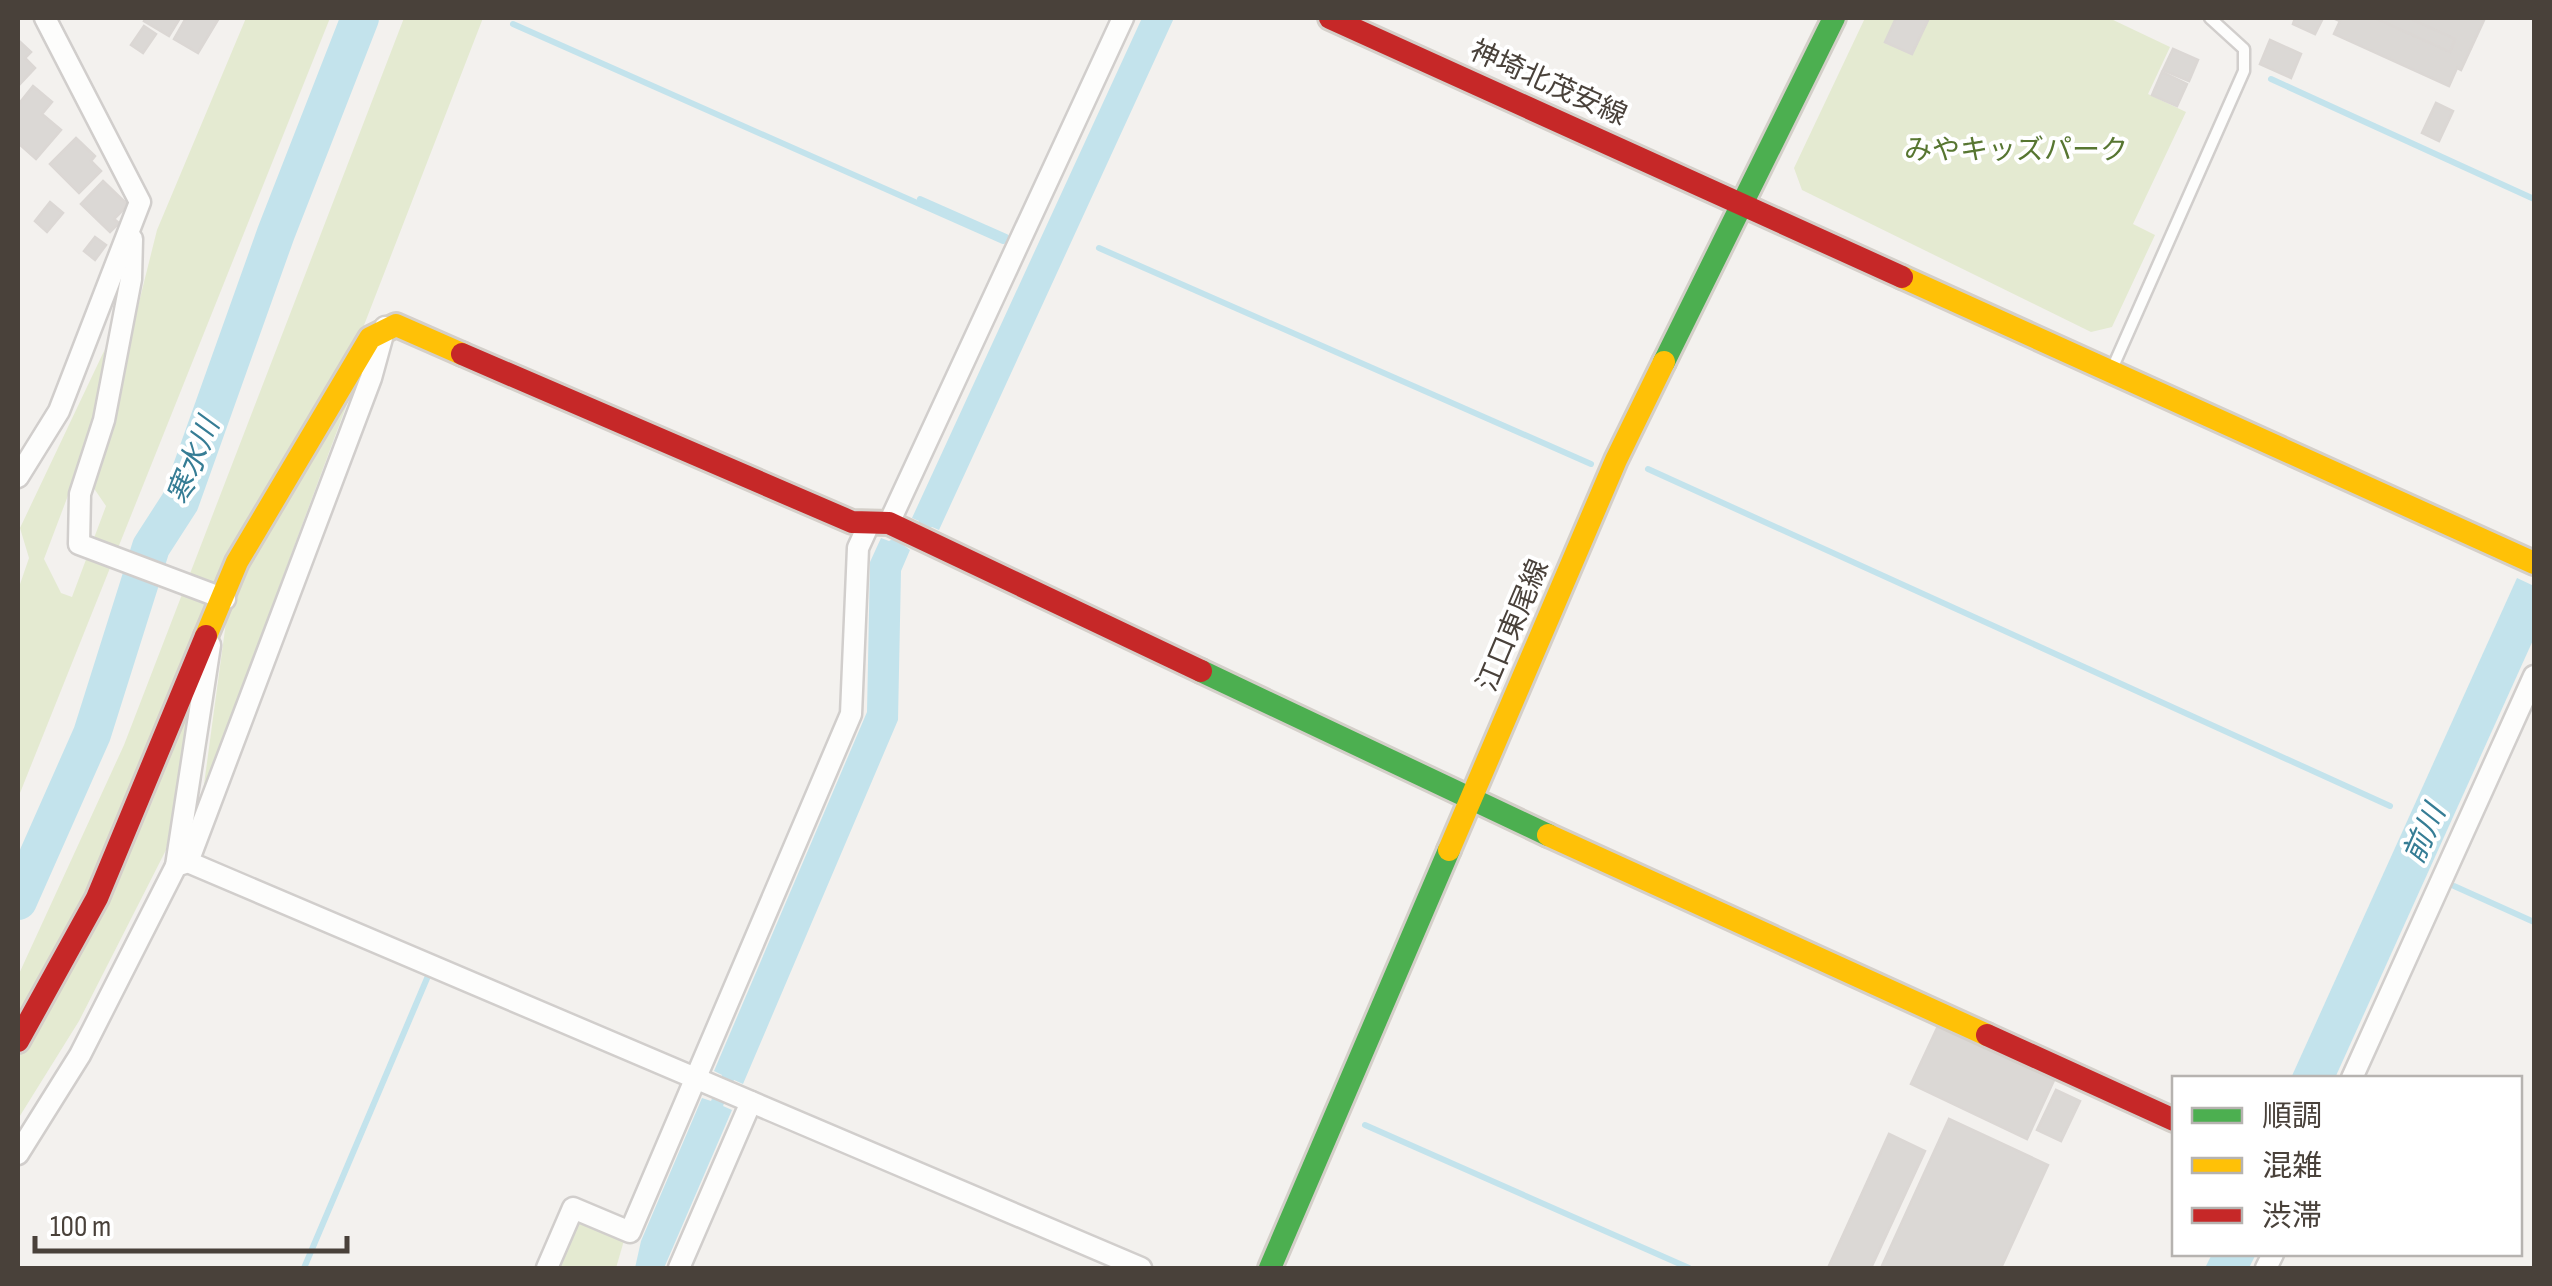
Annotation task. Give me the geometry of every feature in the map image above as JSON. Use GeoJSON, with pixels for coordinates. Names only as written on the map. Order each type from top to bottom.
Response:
{"type":"FeatureCollection","features":[{"type":"Feature","properties":{"kind":"street"},"geometry":{"type":"LineString","coordinates":[[45,18],[103,136],[135,185],[140,202],[133,231],[131,278],[104,420],[80,494],[79,544],[219,596]]}},
{"type":"Feature","properties":{"kind":"street"},"geometry":{"type":"LineString","coordinates":[[547,1268],[573,1208],[630,1232],[851,714],[858,548],[895,530],[1123,18]]}},
{"type":"Feature","properties":{"kind":"street","name":"神埼北茂安線"},"geometry":{"type":"LineString","coordinates":[[1330,18],[1744,202],[2534,563]]}},
{"type":"Feature","properties":{"kind":"street","name":"江口東尾線"},"geometry":{"type":"LineString","coordinates":[[1270,1268],[1616,460],[1834,18]]}},
{"type":"Feature","properties":{"kind":"street"},"geometry":{"type":"LineString","coordinates":[[18,477],[59,412],[104,303],[108,278],[133,231]]}},
{"type":"Feature","properties":{"kind":"street"},"geometry":{"type":"LineString","coordinates":[[182,864],[219,596],[370,338],[396,325],[895,530],[1470,799],[2172,1119]]}},
{"type":"Feature","properties":{"kind":"street"},"geometry":{"type":"LineString","coordinates":[[18,1154],[80,1055],[182,864],[371,378],[384,328]]}},
{"type":"Feature","properties":{"kind":"street"},"geometry":{"type":"LineString","coordinates":[[18,1041],[97,898],[214,620]]}},
{"type":"Feature","properties":{"kind":"street"},"geometry":{"type":"LineString","coordinates":[[2353,1076],[2534,676]]}},
{"type":"Feature","properties":{"kind":"street"},"geometry":{"type":"LineString","coordinates":[[182,864],[1141,1268]]}},
{"type":"Feature","properties":{"kind":"street"},"geometry":{"type":"LineString","coordinates":[[679,1268],[732,1094]]}},
{"type":"Feature","properties":{"kind":"lane"},"geometry":{"type":"LineString","coordinates":[[2112,370],[2244,71],[2244,49],[2210,18]]}},
{"type":"Feature","properties":{"kind":"green space"},"geometry":{"type":"Polygon","coordinates":[[[246,18],[330,18],[18,798],[18,590],[29,558],[20,528],[105,349],[92,432],[44,559],[61,593],[72,597],[106,506],[93,487],[157,230],[246,18]]]}},
{"type":"Feature","properties":{"kind":"green space"},"geometry":{"type":"Polygon","coordinates":[[[404,18],[483,18],[349,364],[140,778],[38,993],[18,1024],[18,976],[124,745],[404,18]]]}},
{"type":"Feature","properties":{"kind":"green space","name":"みやキッズパーク"},"geometry":{"type":"Polygon","coordinates":[[[1865,18],[2109,18],[2170,47],[2148,94],[2186,112],[2133,224],[2155,235],[2112,327],[2091,332],[1802,190],[1794,168],[1865,18]]]}},
{"type":"Feature","properties":{"kind":"green space"},"geometry":{"type":"Polygon","coordinates":[[[350,396],[203,792],[226,622],[248,568],[350,396]]]}},
{"type":"Feature","properties":{"kind":"green space"},"geometry":{"type":"Polygon","coordinates":[[[198,679],[166,850],[79,1021],[18,1119],[18,1059],[70,971],[153,800],[198,679]]]}},
{"type":"Feature","properties":{"kind":"green space"},"geometry":{"type":"Polygon","coordinates":[[[590,1221],[625,1237],[616,1268],[555,1268],[576,1225],[590,1221]]]}},
{"type":"Feature","properties":{"kind":"water"},"geometry":{"type":"Polygon","coordinates":[[[1142,18],[1174,18],[939,530],[932,527],[902,544],[910,550],[901,571],[898,720],[743,1084],[734,1080],[723,1106],[732,1110],[664,1268],[635,1268],[641,1241],[702,1098],[711,1101],[722,1075],[714,1071],[867,712],[870,562],[881,538],[889,541],[917,526],[919,521],[912,518],[1142,18]]]}},
{"type":"Feature","properties":{"kind":"water","name":"前川"},"geometry":{"type":"Polygon","coordinates":[[[2517,578],[2534,586],[2534,638],[2336,1076],[2292,1076],[2517,578]]]}},
{"type":"Feature","properties":{"kind":"water"},"geometry":{"type":"Polygon","coordinates":[[[2211,1256],[2255,1256],[2249,1268],[2205,1268],[2211,1256]]]}},
{"type":"Feature","properties":{"kind":"building"},"geometry":{"type":"Polygon","coordinates":[[[180,18],[169,36],[144,21],[180,18]]]}},
{"type":"Feature","properties":{"kind":"building"},"geometry":{"type":"Polygon","coordinates":[[[186,18],[219,18],[198,53],[174,39],[186,18]]]}},
{"type":"Feature","properties":{"kind":"building"},"geometry":{"type":"Polygon","coordinates":[[[1896,18],[1929,18],[1912,54],[1885,42],[1896,18]]]}},
{"type":"Feature","properties":{"kind":"building"},"geometry":{"type":"Polygon","coordinates":[[[2295,18],[2323,18],[2315,34],[2293,24],[2295,18]]]}},
{"type":"Feature","properties":{"kind":"building"},"geometry":{"type":"Polygon","coordinates":[[[2333,18],[2375,18],[2450,52],[2455,39],[2409,18],[2485,18],[2461,70],[2457,68],[2449,86],[2334,34],[2340,21],[2333,18]]]}},
{"type":"Feature","properties":{"kind":"building"},"geometry":{"type":"Polygon","coordinates":[[[2375,18],[2409,18],[2455,39],[2450,52],[2375,18]]]}},
{"type":"Feature","properties":{"kind":"building"},"geometry":{"type":"Polygon","coordinates":[[[144,26],[156,34],[143,53],[131,45],[144,26]]]}},
{"type":"Feature","properties":{"kind":"building"},"geometry":{"type":"Polygon","coordinates":[[[18,40],[31,52],[25,58],[35,68],[18,86],[18,40]]]}},
{"type":"Feature","properties":{"kind":"building"},"geometry":{"type":"Polygon","coordinates":[[[2270,40],[2301,54],[2291,78],[2260,64],[2270,40]]]}},
{"type":"Feature","properties":{"kind":"building"},"geometry":{"type":"Polygon","coordinates":[[[2173,49],[2198,60],[2189,81],[2163,70],[2173,49]]]}},
{"type":"Feature","properties":{"kind":"building"},"geometry":{"type":"Polygon","coordinates":[[[2162,72],[2187,84],[2177,106],[2152,95],[2162,72]]]}},
{"type":"Feature","properties":{"kind":"building"},"geometry":{"type":"Polygon","coordinates":[[[33,86],[52,102],[42,114],[61,130],[36,159],[18,143],[18,105],[33,86]]]}},
{"type":"Feature","properties":{"kind":"building"},"geometry":{"type":"Polygon","coordinates":[[[2436,103],[2453,111],[2439,141],[2422,133],[2436,103]]]}},
{"type":"Feature","properties":{"kind":"building"},"geometry":{"type":"Polygon","coordinates":[[[76,138],[95,156],[91,161],[101,171],[79,193],[50,164],[76,138]]]}},
{"type":"Feature","properties":{"kind":"building"},"geometry":{"type":"Polygon","coordinates":[[[103,181],[128,205],[114,219],[119,223],[110,232],[81,204],[103,181]]]}},
{"type":"Feature","properties":{"kind":"building"},"geometry":{"type":"Polygon","coordinates":[[[50,202],[63,213],[47,232],[35,221],[50,202]]]}},
{"type":"Feature","properties":{"kind":"building"},"geometry":{"type":"Polygon","coordinates":[[[95,237],[106,245],[95,260],[84,251],[95,237]]]}},
{"type":"Feature","properties":{"kind":"building"},"geometry":{"type":"Polygon","coordinates":[[[1939,1024],[2055,1078],[2027,1139],[1911,1084],[1939,1024]]]}},
{"type":"Feature","properties":{"kind":"building"},"geometry":{"type":"Polygon","coordinates":[[[2056,1090],[2080,1101],[2061,1141],[2037,1130],[2056,1090]]]}},
{"type":"Feature","properties":{"kind":"building"},"geometry":{"type":"Polygon","coordinates":[[[1949,1119],[2048,1165],[2001,1268],[1881,1268],[1949,1119]]]}},
{"type":"Feature","properties":{"kind":"building"},"geometry":{"type":"Polygon","coordinates":[[[1889,1134],[1925,1151],[1871,1268],[1828,1268],[1889,1134]]]}},
{"type":"Feature","properties":{"kind":"waterway","name":"寒水川"},"geometry":{"type":"LineString","coordinates":[[18,901],[92,734],[151,547],[180,502],[276,233],[360,18]]}},
{"type":"Feature","properties":{"kind":"waterway"},"geometry":{"type":"LineString","coordinates":[[513,24],[1003,241]]}},
{"type":"Feature","properties":{"kind":"waterway"},"geometry":{"type":"LineString","coordinates":[[2271,79],[2534,199]]}},
{"type":"Feature","properties":{"kind":"waterway"},"geometry":{"type":"LineString","coordinates":[[920,199],[1006,237]]}},
{"type":"Feature","properties":{"kind":"waterway"},"geometry":{"type":"LineString","coordinates":[[1099,248],[1591,464]]}},
{"type":"Feature","properties":{"kind":"waterway"},"geometry":{"type":"LineString","coordinates":[[1648,469],[2390,806]]}},
{"type":"Feature","properties":{"kind":"waterway"},"geometry":{"type":"LineString","coordinates":[[2454,886],[2534,922]]}},
{"type":"Feature","properties":{"kind":"waterway"},"geometry":{"type":"LineString","coordinates":[[304,1268],[428,976]]}},
{"type":"Feature","properties":{"kind":"waterway"},"geometry":{"type":"LineString","coordinates":[[1365,1125],[1689,1268]]}},
{"type":"Feature","properties":{"kind":"traffic: fast"},"geometry":{"type":"LineString","coordinates":[[1664,362],[1834,18]]}},
{"type":"Feature","properties":{"kind":"traffic: fast"},"geometry":{"type":"LineString","coordinates":[[1201,671],[1548,835]]}},
{"type":"Feature","properties":{"kind":"traffic: fast"},"geometry":{"type":"LineString","coordinates":[[1270,1268],[1449,850]]}},
{"type":"Feature","properties":{"kind":"traffic: slow"},"geometry":{"type":"LineString","coordinates":[[1902,277],[2534,563]]}},
{"type":"Feature","properties":{"kind":"traffic: slow"},"geometry":{"type":"LineString","coordinates":[[206,636],[237,562],[370,338],[396,325],[462,354]]}},
{"type":"Feature","properties":{"kind":"traffic: slow"},"geometry":{"type":"LineString","coordinates":[[1449,850],[1616,460],[1664,362]]}},
{"type":"Feature","properties":{"kind":"traffic: slow"},"geometry":{"type":"LineString","coordinates":[[1548,835],[1987,1035]]}},
{"type":"Feature","properties":{"kind":"traffic: jam"},"geometry":{"type":"LineString","coordinates":[[1330,18],[1902,277]]}},
{"type":"Feature","properties":{"kind":"traffic: jam"},"geometry":{"type":"LineString","coordinates":[[462,354],[852,522],[889,523],[1201,671]]}},
{"type":"Feature","properties":{"kind":"traffic: jam"},"geometry":{"type":"LineString","coordinates":[[18,1041],[97,898],[206,636]]}},
{"type":"Feature","properties":{"kind":"traffic: jam"},"geometry":{"type":"LineString","coordinates":[[1987,1035],[2172,1119]]}}]}
